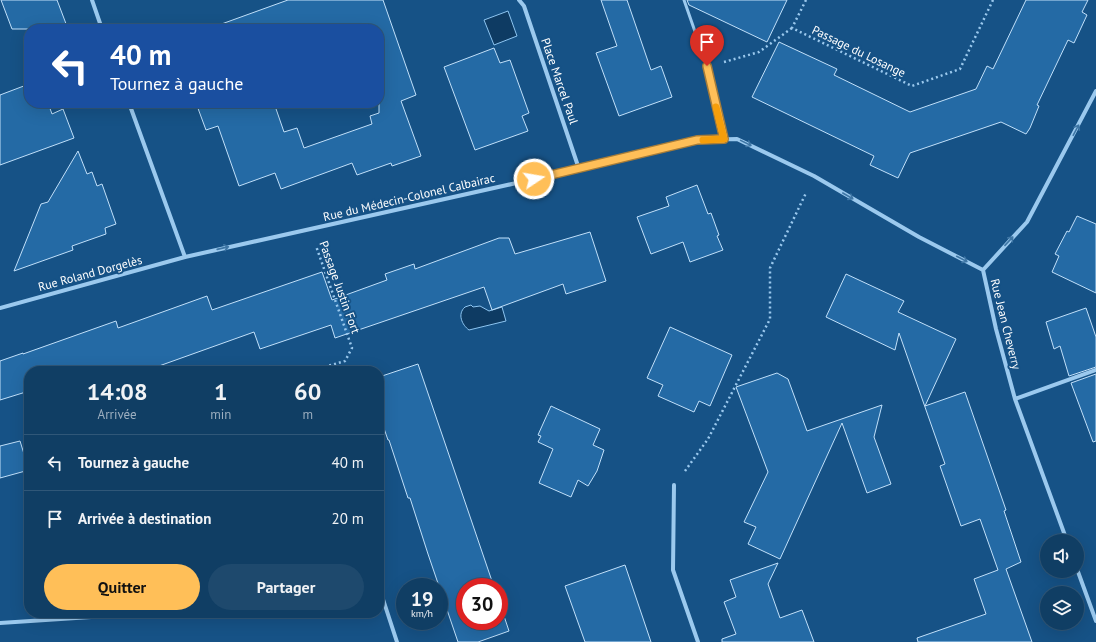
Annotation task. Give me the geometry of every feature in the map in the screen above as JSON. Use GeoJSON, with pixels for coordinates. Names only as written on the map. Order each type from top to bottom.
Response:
{"type":"FeatureCollection","features":[{"type":"Feature","properties":{"kind":"street"},"geometry":{"type":"LineString","coordinates":[[92,0],[100,24]]}},
{"type":"Feature","properties":{"kind":"street","name":"Place Marcel Paul"},"geometry":{"type":"LineString","coordinates":[[519,0],[524,6],[579,169]]}},
{"type":"Feature","properties":{"kind":"street"},"geometry":{"type":"LineString","coordinates":[[983,270],[1027,222],[1096,91]]}},
{"type":"Feature","properties":{"kind":"street"},"geometry":{"type":"LineString","coordinates":[[131,108],[185,257]]}},
{"type":"Feature","properties":{"kind":"street","name":"Rue du Médecin-Colonel Calbairac"},"geometry":{"type":"LineString","coordinates":[[185,257],[579,169],[697,140],[737,139],[814,176]]}},
{"type":"Feature","properties":{"kind":"street","name":"Rue Jean Cheverry"},"geometry":{"type":"LineString","coordinates":[[814,176],[919,237],[983,270],[996,329],[1015,399],[1064,534]]}},
{"type":"Feature","properties":{"kind":"street","name":"Rue Roland Dorgelès"},"geometry":{"type":"LineString","coordinates":[[0,308],[185,257]]}},
{"type":"Feature","properties":{"kind":"street"},"geometry":{"type":"LineString","coordinates":[[1015,399],[1096,370]]}},
{"type":"Feature","properties":{"kind":"street"},"geometry":{"type":"LineString","coordinates":[[674,485],[674,570],[698,642]]}},
{"type":"Feature","properties":{"kind":"street"},"geometry":{"type":"LineString","coordinates":[[1080,578],[1096,621]]}},
{"type":"Feature","properties":{"kind":"street"},"geometry":{"type":"LineString","coordinates":[[384,602],[397,642]]}},
{"type":"Feature","properties":{"kind":"street"},"geometry":{"type":"LineString","coordinates":[[0,623],[76,618]]}},
{"type":"Feature","properties":{"kind":"lane"},"geometry":{"type":"LineString","coordinates":[[684,0],[707,66],[724,139]]}},
{"type":"Feature","properties":{"kind":"path"},"geometry":{"type":"LineString","coordinates":[[707,66],[759,52],[792,28],[806,0]]}},
{"type":"Feature","properties":{"kind":"path","name":"Passage du Losange"},"geometry":{"type":"LineString","coordinates":[[792,28],[912,86],[960,69],[993,0]]}},
{"type":"Feature","properties":{"kind":"path"},"geometry":{"type":"LineString","coordinates":[[674,485],[708,440],[770,319],[770,268],[814,176]]}},
{"type":"Feature","properties":{"kind":"path","name":"Passage Justin Fort"},"geometry":{"type":"LineString","coordinates":[[309,229],[352,348],[345,361],[328,366]]}},
{"type":"Feature","properties":{"kind":"water"},"geometry":{"type":"Polygon","coordinates":[[[508,11],[517,36],[494,45],[484,20],[508,11]]]}},
{"type":"Feature","properties":{"kind":"water"},"geometry":{"type":"Polygon","coordinates":[[[471,305],[473,307],[480,306],[489,311],[502,307],[506,321],[469,330],[461,319],[461,313],[465,307],[471,305]]]}},
{"type":"Feature","properties":{"kind":"building"},"geometry":{"type":"Polygon","coordinates":[[[1,0],[57,0],[66,24],[24,24],[24,29],[12,29],[1,0]]]}},
{"type":"Feature","properties":{"kind":"building"},"geometry":{"type":"Polygon","coordinates":[[[288,0],[383,0],[416,95],[401,101],[421,156],[392,166],[391,163],[357,175],[352,163],[281,189],[275,173],[239,186],[218,126],[206,130],[198,108],[276,108],[284,132],[297,128],[304,148],[372,124],[370,116],[379,113],[379,108],[384,108],[384,24],[222,24],[288,0]]]}},
{"type":"Feature","properties":{"kind":"building"},"geometry":{"type":"Polygon","coordinates":[[[601,0],[627,0],[651,70],[661,66],[672,97],[619,116],[596,53],[617,46],[601,0]]]}},
{"type":"Feature","properties":{"kind":"building"},"geometry":{"type":"Polygon","coordinates":[[[687,0],[787,0],[767,42],[689,5],[687,0]]]}},
{"type":"Feature","properties":{"kind":"building"},"geometry":{"type":"Polygon","coordinates":[[[1026,0],[1088,0],[1082,12],[1087,15],[1074,43],[1068,40],[1037,105],[1039,106],[1026,134],[1001,122],[910,153],[898,178],[870,165],[874,156],[752,97],[779,42],[837,69],[834,75],[910,112],[976,89],[987,66],[993,69],[1026,0]]]}},
{"type":"Feature","properties":{"kind":"building"},"geometry":{"type":"Polygon","coordinates":[[[494,48],[500,63],[510,60],[529,113],[522,116],[528,131],[475,150],[444,67],[494,48]]]}},
{"type":"Feature","properties":{"kind":"building"},"geometry":{"type":"Polygon","coordinates":[[[24,86],[24,108],[50,108],[52,114],[63,109],[74,138],[0,165],[0,95],[24,86]]]}},
{"type":"Feature","properties":{"kind":"building"},"geometry":{"type":"Polygon","coordinates":[[[78,151],[87,174],[92,172],[97,186],[102,184],[116,224],[105,228],[106,234],[72,246],[73,250],[14,271],[41,204],[48,202],[78,151]]]}},
{"type":"Feature","properties":{"kind":"building"},"geometry":{"type":"Polygon","coordinates":[[[697,185],[708,214],[711,213],[719,235],[717,236],[723,250],[690,262],[683,242],[651,254],[637,217],[669,206],[666,197],[697,185]]]}},
{"type":"Feature","properties":{"kind":"building"},"geometry":{"type":"Polygon","coordinates":[[[1077,216],[1096,224],[1096,293],[1052,272],[1059,256],[1055,254],[1077,216]]]}},
{"type":"Feature","properties":{"kind":"building"},"geometry":{"type":"Polygon","coordinates":[[[590,232],[606,281],[566,294],[563,284],[492,310],[484,287],[335,338],[331,325],[260,349],[254,332],[159,366],[24,366],[24,393],[0,400],[0,361],[116,321],[118,328],[207,296],[212,310],[322,272],[332,300],[387,280],[385,274],[414,264],[415,269],[499,238],[509,238],[515,254],[590,232]]]}},
{"type":"Feature","properties":{"kind":"building"},"geometry":{"type":"Polygon","coordinates":[[[846,274],[904,301],[898,312],[956,339],[925,406],[965,392],[1006,510],[1004,511],[1021,562],[1006,569],[1032,642],[918,642],[917,638],[986,614],[974,579],[998,570],[980,519],[961,526],[940,466],[945,464],[899,333],[895,350],[826,317],[846,274]]]}},
{"type":"Feature","properties":{"kind":"building"},"geometry":{"type":"Polygon","coordinates":[[[1086,308],[1096,337],[1096,367],[1069,376],[1060,346],[1054,349],[1046,322],[1086,308]]]}},
{"type":"Feature","properties":{"kind":"building"},"geometry":{"type":"Polygon","coordinates":[[[670,327],[732,355],[710,406],[699,401],[694,412],[658,396],[663,385],[647,378],[670,327]]]}},
{"type":"Feature","properties":{"kind":"building"},"geometry":{"type":"Polygon","coordinates":[[[418,364],[491,578],[456,578],[456,630],[508,630],[508,628],[509,631],[478,642],[458,642],[448,613],[448,578],[436,578],[410,498],[408,498],[384,428],[384,375],[418,364]]]}},
{"type":"Feature","properties":{"kind":"building"},"geometry":{"type":"Polygon","coordinates":[[[777,373],[788,379],[807,431],[882,405],[874,437],[891,484],[867,493],[842,423],[780,559],[748,544],[756,527],[744,522],[768,472],[736,387],[777,373]]]}},
{"type":"Feature","properties":{"kind":"building"},"geometry":{"type":"Polygon","coordinates":[[[1096,374],[1096,441],[1093,442],[1071,383],[1096,374]]]}},
{"type":"Feature","properties":{"kind":"building"},"geometry":{"type":"Polygon","coordinates":[[[551,406],[600,429],[593,445],[604,450],[597,471],[588,486],[578,480],[571,497],[539,483],[553,449],[538,442],[541,436],[538,435],[551,406]]]}},
{"type":"Feature","properties":{"kind":"building"},"geometry":{"type":"Polygon","coordinates":[[[20,441],[24,454],[24,471],[0,478],[0,446],[20,441]]]}},
{"type":"Feature","properties":{"kind":"building"},"geometry":{"type":"Polygon","coordinates":[[[778,563],[768,584],[780,618],[802,610],[814,642],[722,642],[722,639],[736,634],[724,602],[736,597],[730,580],[778,563]]]}},
{"type":"Feature","properties":{"kind":"building"},"geometry":{"type":"Polygon","coordinates":[[[625,565],[651,642],[585,642],[565,586],[625,565]]]}},
{"type":"Feature","properties":{"kind":"slow traffic"},"geometry":{"type":"LineString","coordinates":[[703,140],[724,139],[716,107]]}},
{"type":"Feature","properties":{"kind":"route"},"geometry":{"type":"LineString","coordinates":[[534,179],[697,140],[724,139],[707,66]]}}]}
